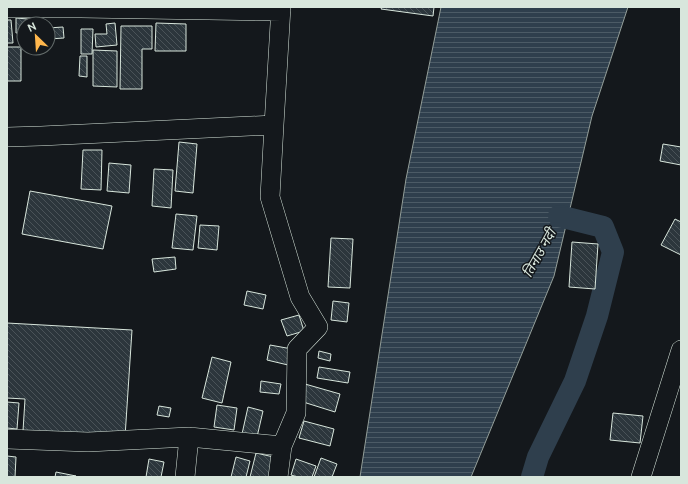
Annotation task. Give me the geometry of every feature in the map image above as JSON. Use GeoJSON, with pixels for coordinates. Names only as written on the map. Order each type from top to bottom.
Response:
{"type":"FeatureCollection","features":[{"type":"Feature","properties":{"kind":"street"},"geometry":{"type":"LineString","coordinates":[[7,8],[281,9],[270,197],[300,297],[318,327],[297,349],[296,414],[282,446],[278,477]]}},
{"type":"Feature","properties":{"kind":"street"},"geometry":{"type":"LineString","coordinates":[[7,136],[48,136],[274,125]]}},
{"type":"Feature","properties":{"kind":"street"},"geometry":{"type":"LineString","coordinates":[[641,477],[681,350]]}},
{"type":"Feature","properties":{"kind":"street"},"geometry":{"type":"LineString","coordinates":[[7,439],[88,442],[189,437],[282,446]]}},
{"type":"Feature","properties":{"kind":"street"},"geometry":{"type":"LineString","coordinates":[[185,477],[189,437]]}},
{"type":"Feature","properties":{"kind":"water","name":"तिनाउ नदी"},"geometry":{"type":"Polygon","coordinates":[[[441,7],[628,7],[592,116],[554,276],[471,477],[360,477],[406,179],[441,7]]]}},
{"type":"Feature","properties":{"kind":"building"},"geometry":{"type":"Polygon","coordinates":[[[382,7],[434,7],[433,16],[381,9],[382,7]]]}},
{"type":"Feature","properties":{"kind":"building"},"geometry":{"type":"Polygon","coordinates":[[[7,20],[11,20],[13,43],[7,43],[7,20]]]}},
{"type":"Feature","properties":{"kind":"building"},"geometry":{"type":"Polygon","coordinates":[[[115,23],[117,45],[96,47],[95,34],[107,34],[106,24],[115,23]]]}},
{"type":"Feature","properties":{"kind":"building"},"geometry":{"type":"Polygon","coordinates":[[[156,23],[186,24],[186,51],[155,51],[156,23]]]}},
{"type":"Feature","properties":{"kind":"building"},"geometry":{"type":"Polygon","coordinates":[[[121,26],[152,26],[152,49],[142,49],[142,89],[120,89],[121,26]]]}},
{"type":"Feature","properties":{"kind":"building"},"geometry":{"type":"Polygon","coordinates":[[[56,27],[63,27],[64,38],[56,39],[56,27]]]}},
{"type":"Feature","properties":{"kind":"building"},"geometry":{"type":"Polygon","coordinates":[[[81,29],[93,29],[92,54],[81,54],[81,29]]]}},
{"type":"Feature","properties":{"kind":"building"},"geometry":{"type":"Polygon","coordinates":[[[7,47],[16,47],[16,56],[21,56],[21,81],[7,81],[7,47]]]}},
{"type":"Feature","properties":{"kind":"building"},"geometry":{"type":"Polygon","coordinates":[[[93,50],[117,51],[117,87],[93,86],[93,50]]]}},
{"type":"Feature","properties":{"kind":"building"},"geometry":{"type":"Polygon","coordinates":[[[80,56],[87,56],[87,77],[79,76],[80,56]]]}},
{"type":"Feature","properties":{"kind":"building"},"geometry":{"type":"Polygon","coordinates":[[[179,142],[197,144],[193,193],[175,191],[179,142]]]}},
{"type":"Feature","properties":{"kind":"building"},"geometry":{"type":"Polygon","coordinates":[[[663,144],[681,147],[681,165],[660,161],[663,144]]]}},
{"type":"Feature","properties":{"kind":"building"},"geometry":{"type":"Polygon","coordinates":[[[83,150],[102,150],[101,190],[81,189],[83,150]]]}},
{"type":"Feature","properties":{"kind":"building"},"geometry":{"type":"Polygon","coordinates":[[[109,163],[131,165],[129,193],[107,191],[109,163]]]}},
{"type":"Feature","properties":{"kind":"building"},"geometry":{"type":"Polygon","coordinates":[[[154,169],[173,170],[171,208],[152,206],[154,169]]]}},
{"type":"Feature","properties":{"kind":"building"},"geometry":{"type":"Polygon","coordinates":[[[30,191],[112,206],[103,249],[22,234],[30,191]]]}},
{"type":"Feature","properties":{"kind":"building"},"geometry":{"type":"Polygon","coordinates":[[[176,214],[197,216],[193,250],[172,248],[176,214]]]}},
{"type":"Feature","properties":{"kind":"building"},"geometry":{"type":"Polygon","coordinates":[[[675,219],[681,222],[681,255],[661,245],[675,219]]]}},
{"type":"Feature","properties":{"kind":"building"},"geometry":{"type":"Polygon","coordinates":[[[200,225],[219,226],[217,250],[198,248],[200,225]]]}},
{"type":"Feature","properties":{"kind":"building"},"geometry":{"type":"Polygon","coordinates":[[[331,238],[353,239],[350,288],[328,287],[331,238]]]}},
{"type":"Feature","properties":{"kind":"building"},"geometry":{"type":"Polygon","coordinates":[[[572,242],[598,244],[595,289],[569,287],[572,242]]]}},
{"type":"Feature","properties":{"kind":"building"},"geometry":{"type":"Polygon","coordinates":[[[175,257],[176,269],[154,272],[152,259],[175,257]]]}},
{"type":"Feature","properties":{"kind":"building"},"geometry":{"type":"Polygon","coordinates":[[[247,291],[266,295],[263,309],[244,305],[247,291]]]}},
{"type":"Feature","properties":{"kind":"building"},"geometry":{"type":"Polygon","coordinates":[[[333,301],[349,303],[347,322],[331,320],[333,301]]]}},
{"type":"Feature","properties":{"kind":"building"},"geometry":{"type":"Polygon","coordinates":[[[299,315],[304,331],[287,336],[281,320],[299,315]]]}},
{"type":"Feature","properties":{"kind":"building"},"geometry":{"type":"Polygon","coordinates":[[[7,323],[132,330],[125,437],[23,431],[25,399],[7,398],[7,323]]]}},
{"type":"Feature","properties":{"kind":"building"},"geometry":{"type":"Polygon","coordinates":[[[270,345],[292,349],[288,365],[267,360],[270,345]]]}},
{"type":"Feature","properties":{"kind":"building"},"geometry":{"type":"Polygon","coordinates":[[[319,351],[331,354],[330,361],[318,358],[319,351]]]}},
{"type":"Feature","properties":{"kind":"building"},"geometry":{"type":"Polygon","coordinates":[[[212,357],[231,362],[222,403],[202,398],[212,357]]]}},
{"type":"Feature","properties":{"kind":"building"},"geometry":{"type":"Polygon","coordinates":[[[319,367],[350,372],[348,383],[317,378],[319,367]]]}},
{"type":"Feature","properties":{"kind":"building"},"geometry":{"type":"Polygon","coordinates":[[[261,381],[281,384],[279,394],[260,392],[261,381]]]}},
{"type":"Feature","properties":{"kind":"building"},"geometry":{"type":"Polygon","coordinates":[[[305,384],[340,394],[335,412],[300,401],[305,384]]]}},
{"type":"Feature","properties":{"kind":"building"},"geometry":{"type":"Polygon","coordinates":[[[7,402],[19,403],[17,429],[7,428],[7,402]]]}},
{"type":"Feature","properties":{"kind":"building"},"geometry":{"type":"Polygon","coordinates":[[[217,405],[237,408],[234,430],[214,427],[217,405]]]}},
{"type":"Feature","properties":{"kind":"building"},"geometry":{"type":"Polygon","coordinates":[[[159,406],[171,408],[169,417],[157,415],[159,406]]]}},
{"type":"Feature","properties":{"kind":"building"},"geometry":{"type":"Polygon","coordinates":[[[248,407],[263,411],[257,437],[242,434],[248,407]]]}},
{"type":"Feature","properties":{"kind":"building"},"geometry":{"type":"Polygon","coordinates":[[[613,413],[643,416],[640,443],[610,440],[613,413]]]}},
{"type":"Feature","properties":{"kind":"building"},"geometry":{"type":"Polygon","coordinates":[[[304,421],[334,429],[330,446],[299,438],[304,421]]]}},
{"type":"Feature","properties":{"kind":"building"},"geometry":{"type":"Polygon","coordinates":[[[256,453],[278,458],[273,477],[250,477],[256,453]]]}},
{"type":"Feature","properties":{"kind":"building"},"geometry":{"type":"Polygon","coordinates":[[[7,456],[16,457],[15,477],[7,477],[7,456]]]}},
{"type":"Feature","properties":{"kind":"building"},"geometry":{"type":"Polygon","coordinates":[[[236,457],[250,461],[246,477],[231,477],[236,457]]]}},
{"type":"Feature","properties":{"kind":"building"},"geometry":{"type":"Polygon","coordinates":[[[321,458],[337,464],[332,477],[314,477],[321,458]]]}},
{"type":"Feature","properties":{"kind":"building"},"geometry":{"type":"Polygon","coordinates":[[[149,459],[164,462],[161,477],[146,477],[149,459]]]}},
{"type":"Feature","properties":{"kind":"building"},"geometry":{"type":"Polygon","coordinates":[[[296,459],[316,466],[312,477],[298,477],[291,475],[296,459]]]}},
{"type":"Feature","properties":{"kind":"building"},"geometry":{"type":"Polygon","coordinates":[[[56,472],[76,476],[55,477],[56,472]]]}},
{"type":"Feature","properties":{"kind":"waterway"},"geometry":{"type":"LineString","coordinates":[[532,477],[538,457],[575,381],[597,316],[613,252],[603,227],[559,216]]}}]}
